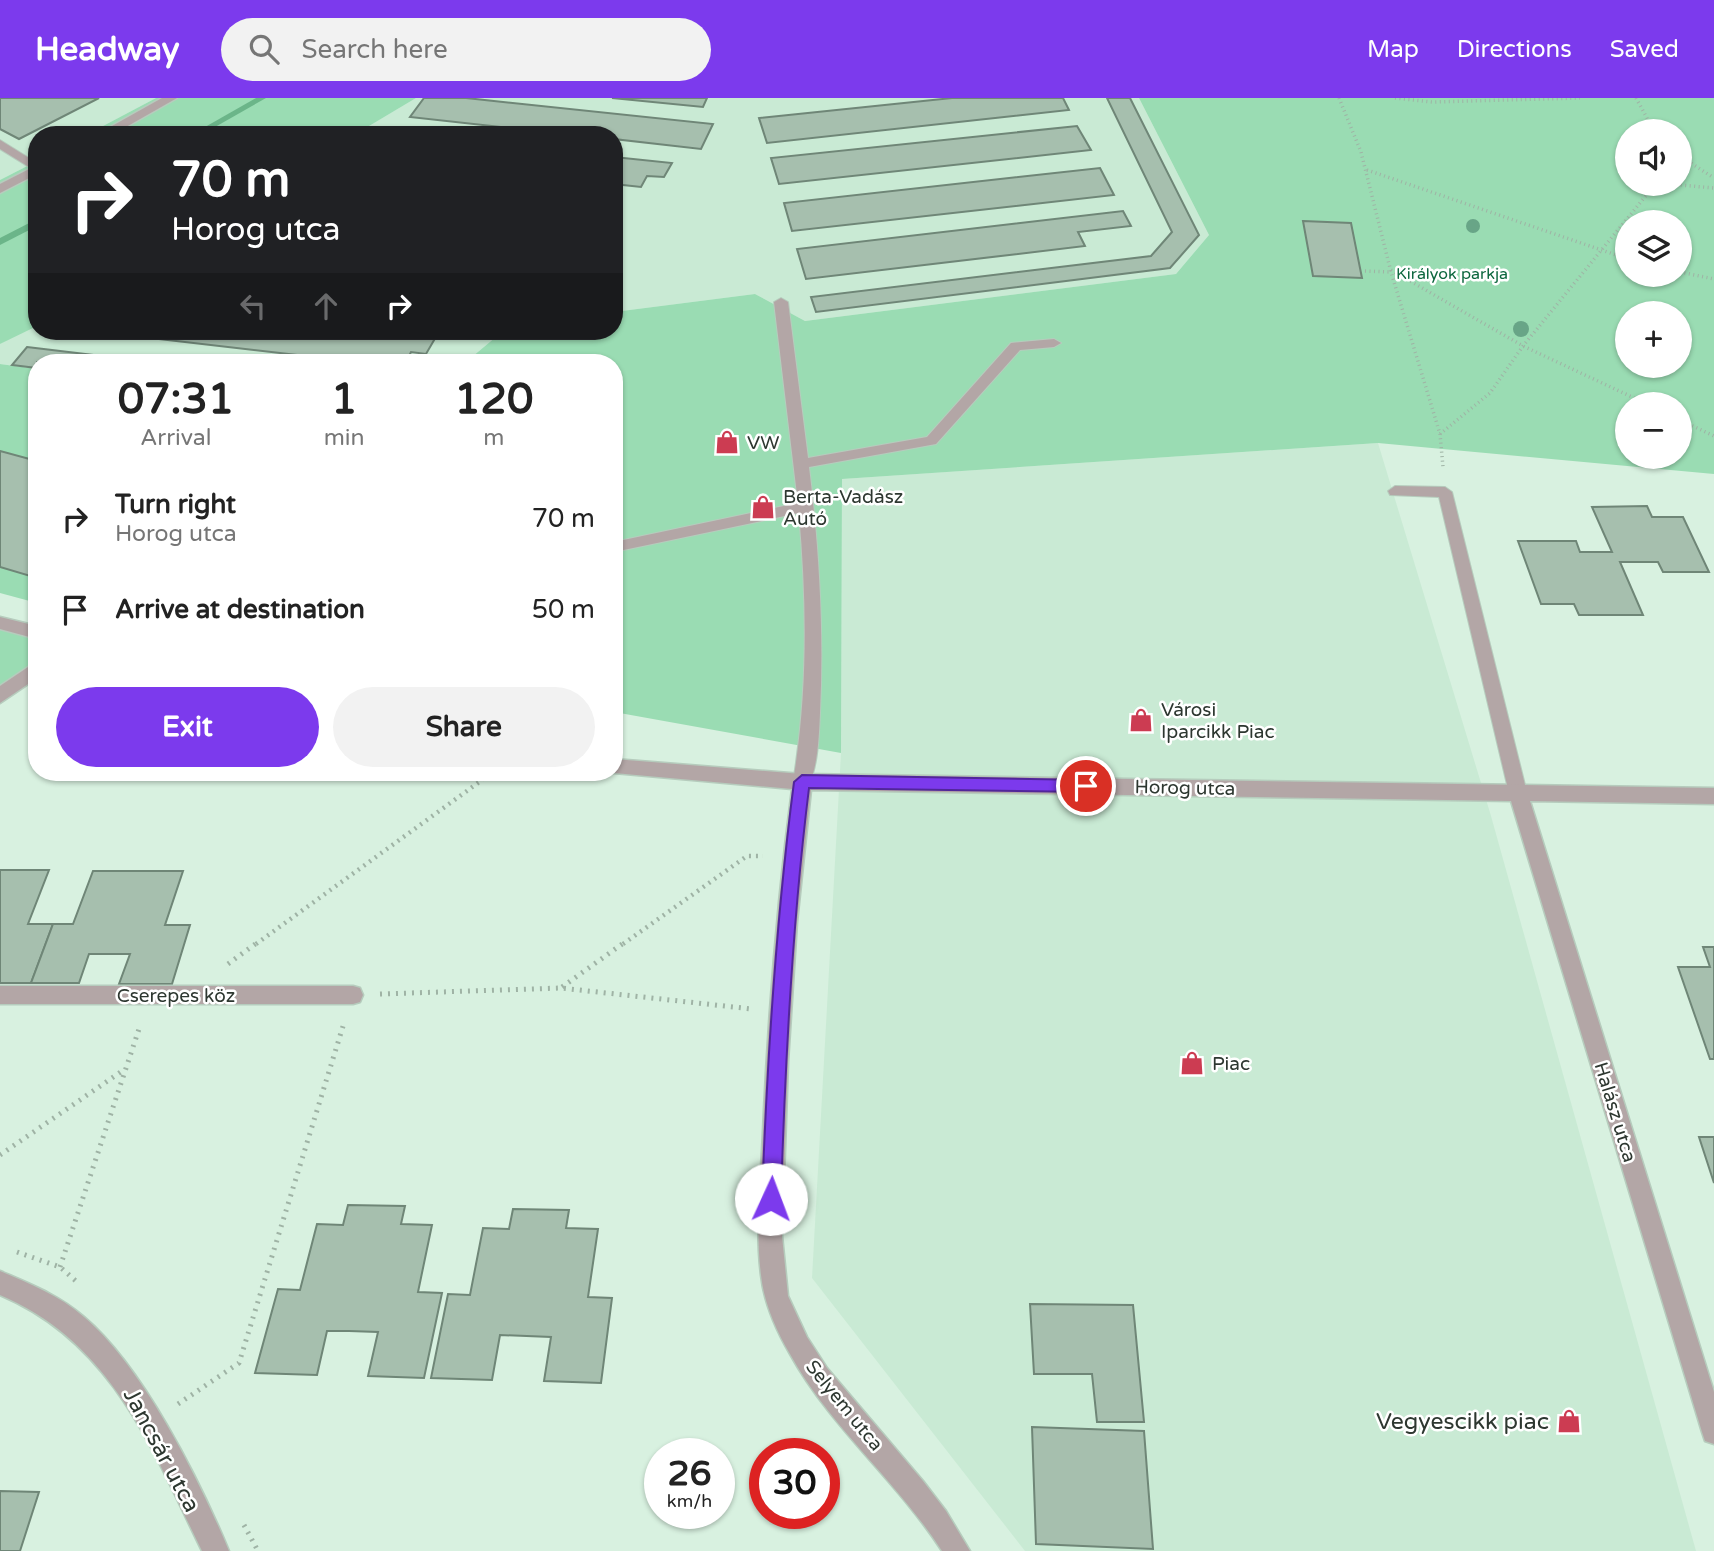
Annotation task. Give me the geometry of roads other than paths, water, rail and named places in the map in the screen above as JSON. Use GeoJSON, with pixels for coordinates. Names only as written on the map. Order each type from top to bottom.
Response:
{"type":"FeatureCollection","features":[{"type":"Feature","properties":{"kind":"street"},"geometry":{"type":"LineString","coordinates":[[119,126],[172,98]]}},
{"type":"Feature","properties":{"kind":"street"},"geometry":{"type":"LineString","coordinates":[[0,189],[28,174]]}},
{"type":"Feature","properties":{"kind":"street"},"geometry":{"type":"LineString","coordinates":[[0,623],[28,630]]}},
{"type":"Feature","properties":{"kind":"street"},"geometry":{"type":"LineString","coordinates":[[0,696],[28,675]]}},
{"type":"Feature","properties":{"kind":"street","name":"Horog utca"},"geometry":{"type":"LineString","coordinates":[[623,767],[802,782],[1714,796]]}},
{"type":"Feature","properties":{"kind":"street","name":"Selyem utca"},"geometry":{"type":"LineString","coordinates":[[802,782],[792,857],[780,1012],[769,1251],[781,1312],[813,1370],[920,1494],[957,1551]]}},
{"type":"Feature","properties":{"kind":"street","name":"Halász utca"},"geometry":{"type":"LineString","coordinates":[[1518,793],[1714,1432]]}},
{"type":"Feature","properties":{"kind":"street","name":"Cserepes köz"},"geometry":{"type":"LineString","coordinates":[[0,995],[352,995]]}},
{"type":"Feature","properties":{"kind":"street","name":"Jancsár utca"},"geometry":{"type":"LineString","coordinates":[[0,1283],[27,1290],[99,1347],[136,1395],[216,1551]]}},
{"type":"Feature","properties":{"kind":"lane"},"geometry":{"type":"LineString","coordinates":[[0,144],[28,163]]}},
{"type":"Feature","properties":{"kind":"lane"},"geometry":{"type":"LineString","coordinates":[[781,302],[806,506],[812,580],[811,723],[802,782]]}},
{"type":"Feature","properties":{"kind":"lane"},"geometry":{"type":"LineString","coordinates":[[800,464],[930,441],[1016,346],[1054,343]]}},
{"type":"Feature","properties":{"kind":"lane"},"geometry":{"type":"LineString","coordinates":[[1395,491],[1446,492],[1518,793]]}},
{"type":"Feature","properties":{"kind":"lane"},"geometry":{"type":"LineString","coordinates":[[623,545],[806,506]]}},
{"type":"Feature","properties":{"kind":"waterway"},"geometry":{"type":"LineString","coordinates":[[211,126],[262,98]]}},
{"type":"Feature","properties":{"kind":"waterway"},"geometry":{"type":"LineString","coordinates":[[0,242],[28,227]]}},
{"type":"Feature","properties":{"kind":"place","name":"VW"},"geometry":{"type":"Point","coordinates":[727,442]}},
{"type":"Feature","properties":{"kind":"place","name":"Berta-Vadász Autó"},"geometry":{"type":"Point","coordinates":[763,507]}},
{"type":"Feature","properties":{"kind":"place","name":"Városi Iparcikk Piac"},"geometry":{"type":"Point","coordinates":[1141,720]}},
{"type":"Feature","properties":{"kind":"place","name":"Piac"},"geometry":{"type":"Point","coordinates":[1192,1063]}},
{"type":"Feature","properties":{"kind":"place","name":"Vegyescikk piac"},"geometry":{"type":"Point","coordinates":[1569,1421]}},
{"type":"Feature","properties":{"kind":"park label","name":"Királyok parkja"},"geometry":{"type":"Point","coordinates":[1452,273]}}]}
